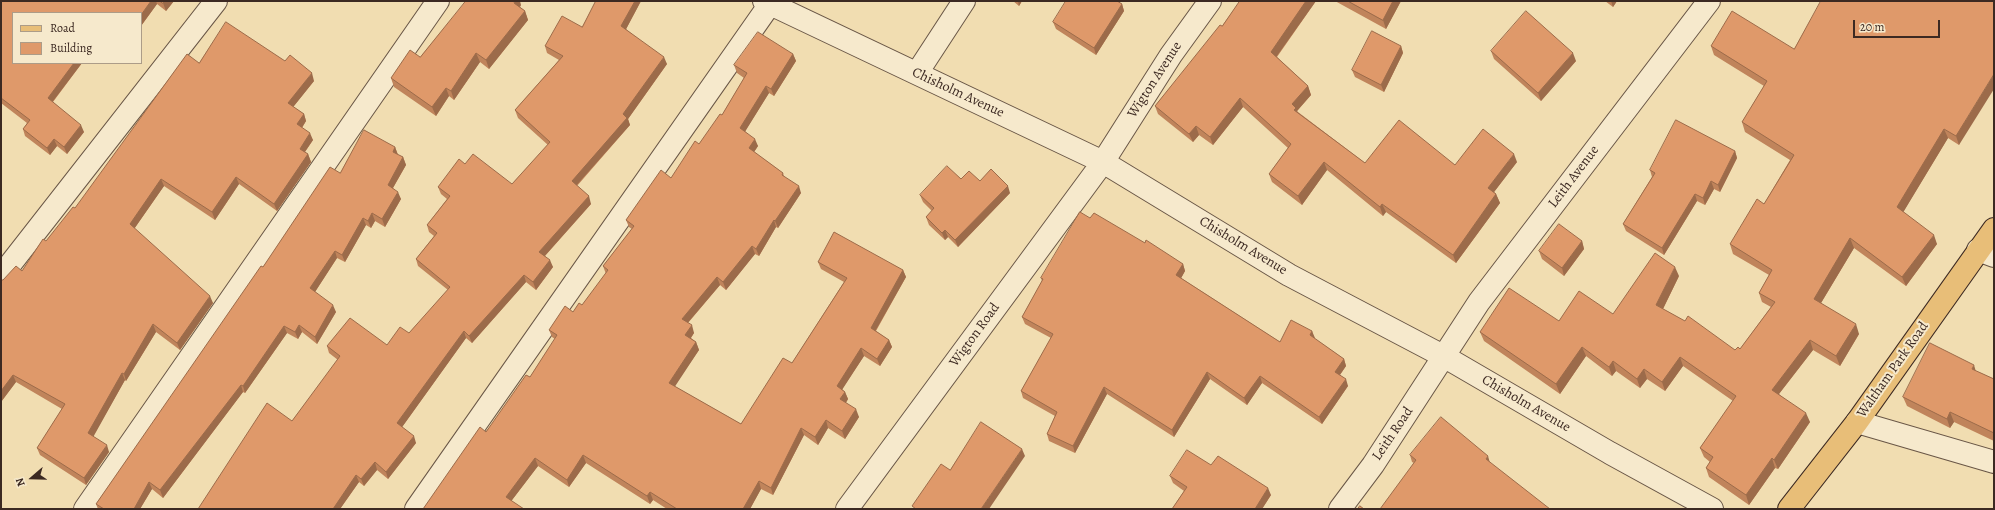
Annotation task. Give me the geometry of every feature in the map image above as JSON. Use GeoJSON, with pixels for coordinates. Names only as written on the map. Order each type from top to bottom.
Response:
{"type":"FeatureCollection","features":[{"type":"Feature","properties":{"kind":"main road","name":"Waltham Park Road"},"geometry":{"type":"LineString","coordinates":[[1789,509],[1986,253],[1994,229]]}},
{"type":"Feature","properties":{"kind":"street"},"geometry":{"type":"LineString","coordinates":[[1,276],[216,1]]}},
{"type":"Feature","properties":{"kind":"street"},"geometry":{"type":"LineString","coordinates":[[85,509],[438,1]]}},
{"type":"Feature","properties":{"kind":"street"},"geometry":{"type":"LineString","coordinates":[[917,73],[964,1]]}},
{"type":"Feature","properties":{"kind":"street","name":"Wigton Avenue"},"geometry":{"type":"LineString","coordinates":[[1103,162],[1171,55],[1210,1]]}},
{"type":"Feature","properties":{"kind":"street","name":"Leith Avenue"},"geometry":{"type":"LineString","coordinates":[[1444,357],[1479,302],[1709,1]]}},
{"type":"Feature","properties":{"kind":"street"},"geometry":{"type":"LineString","coordinates":[[416,509],[767,2]]}},
{"type":"Feature","properties":{"kind":"street","name":"Chisholm Avenue"},"geometry":{"type":"LineString","coordinates":[[767,2],[1103,162],[1289,275],[1444,357],[1610,453],[1712,509]]}},
{"type":"Feature","properties":{"kind":"street","name":"Wigton Road"},"geometry":{"type":"LineString","coordinates":[[847,509],[1103,162]]}},
{"type":"Feature","properties":{"kind":"street","name":"Leith Road"},"geometry":{"type":"LineString","coordinates":[[1340,509],[1373,465],[1444,357]]}},
{"type":"Feature","properties":{"kind":"street"},"geometry":{"type":"LineString","coordinates":[[1857,422],[1994,462]]}},
{"type":"Feature","properties":{"kind":"building"},"geometry":{"type":"Polygon","coordinates":[[[1,1],[151,1],[142,14],[142,12],[12,12],[12,64],[73,64],[48,98],[81,125],[64,147],[54,139],[47,148],[23,129],[30,120],[1,98],[1,1]]]}},
{"type":"Feature","properties":{"kind":"building"},"geometry":{"type":"Polygon","coordinates":[[[466,1],[515,1],[514,3],[525,11],[486,60],[476,53],[451,91],[446,88],[432,107],[391,78],[410,50],[420,57],[466,1]]]}},
{"type":"Feature","properties":{"kind":"building"},"geometry":{"type":"Polygon","coordinates":[[[596,1],[635,1],[621,26],[664,57],[623,114],[627,118],[572,181],[589,196],[539,252],[550,260],[533,282],[524,275],[469,336],[464,331],[397,423],[414,436],[386,472],[375,462],[361,479],[356,475],[333,509],[198,509],[267,403],[292,421],[340,356],[327,346],[350,318],[387,345],[400,327],[409,333],[450,287],[416,259],[437,233],[427,225],[450,196],[438,187],[459,159],[465,164],[473,154],[512,184],[550,142],[515,110],[563,56],[545,46],[562,16],[582,27],[596,1]]]}},
{"type":"Feature","properties":{"kind":"building"},"geometry":{"type":"Polygon","coordinates":[[[1066,1],[1117,1],[1122,4],[1094,48],[1053,22],[1066,1]]]}},
{"type":"Feature","properties":{"kind":"building"},"geometry":{"type":"Polygon","coordinates":[[[1240,1],[1306,1],[1271,52],[1308,86],[1292,104],[1296,108],[1294,110],[1365,163],[1399,120],[1455,165],[1483,129],[1514,154],[1488,188],[1496,194],[1453,255],[1382,204],[1380,207],[1324,162],[1298,196],[1269,174],[1291,144],[1240,98],[1210,137],[1196,126],[1189,134],[1155,106],[1220,25],[1222,26],[1240,1]]]}},
{"type":"Feature","properties":{"kind":"building"},"geometry":{"type":"Polygon","coordinates":[[[1348,1],[1393,1],[1383,20],[1348,1]]]}},
{"type":"Feature","properties":{"kind":"building"},"geometry":{"type":"Polygon","coordinates":[[[1821,1],[1994,1],[1994,74],[1956,136],[1944,129],[1897,207],[1934,235],[1902,277],[1850,238],[1814,299],[1856,324],[1836,356],[1810,340],[1772,390],[1806,413],[1774,460],[1772,458],[1746,495],[1706,468],[1713,457],[1700,448],[1736,396],[1680,357],[1662,382],[1644,369],[1637,379],[1613,361],[1609,367],[1582,347],[1556,384],[1480,332],[1509,288],[1559,321],[1579,291],[1613,314],[1655,253],[1675,267],[1656,305],[1685,321],[1688,316],[1735,350],[1738,347],[1740,349],[1775,302],[1759,293],[1772,270],[1730,244],[1757,199],[1764,204],[1794,155],[1742,122],[1767,81],[1711,46],[1732,11],[1794,49],[1821,1]]]}},
{"type":"Feature","properties":{"kind":"building"},"geometry":{"type":"Polygon","coordinates":[[[1526,11],[1573,53],[1538,93],[1491,51],[1526,11]]]}},
{"type":"Feature","properties":{"kind":"building"},"geometry":{"type":"Polygon","coordinates":[[[226,22],[285,61],[290,55],[312,73],[288,103],[304,114],[297,124],[310,133],[300,149],[308,154],[274,204],[236,177],[212,212],[161,179],[130,224],[210,296],[177,343],[153,324],[124,374],[122,373],[88,433],[107,445],[84,478],[37,448],[65,404],[13,375],[1,391],[1,280],[3,280],[16,266],[22,271],[43,239],[46,241],[73,207],[75,208],[187,54],[199,63],[226,22]]]}},
{"type":"Feature","properties":{"kind":"building"},"geometry":{"type":"Polygon","coordinates":[[[1372,31],[1401,46],[1381,85],[1352,70],[1372,31]]]}},
{"type":"Feature","properties":{"kind":"building"},"geometry":{"type":"Polygon","coordinates":[[[758,32],[793,54],[771,89],[766,86],[740,128],[755,139],[749,148],[783,173],[782,175],[799,186],[775,221],[774,220],[756,249],[752,246],[723,282],[717,277],[682,319],[692,325],[685,335],[696,342],[669,383],[741,424],[783,358],[792,363],[847,278],[818,262],[834,232],[903,270],[871,328],[889,340],[877,359],[861,348],[837,386],[845,392],[840,399],[856,409],[842,431],[826,420],[815,437],[801,428],[771,488],[759,481],[743,509],[677,509],[650,492],[647,496],[583,455],[567,480],[535,458],[506,497],[524,509],[423,509],[480,427],[486,432],[526,375],[530,377],[557,335],[549,330],[565,306],[573,312],[579,303],[582,305],[608,270],[603,266],[634,226],[626,220],[661,170],[671,178],[695,141],[699,144],[720,114],[722,115],[747,73],[734,65],[758,32]]]}},
{"type":"Feature","properties":{"kind":"building"},"geometry":{"type":"Polygon","coordinates":[[[1676,120],[1735,151],[1718,185],[1711,181],[1703,198],[1695,194],[1662,248],[1623,224],[1655,173],[1650,170],[1676,120]]]}},
{"type":"Feature","properties":{"kind":"building"},"geometry":{"type":"Polygon","coordinates":[[[364,130],[395,147],[393,152],[403,157],[388,185],[398,192],[382,219],[372,213],[368,221],[363,218],[342,255],[335,251],[310,288],[333,305],[315,337],[299,325],[295,332],[284,326],[243,386],[241,385],[160,490],[149,482],[134,509],[104,509],[96,504],[261,266],[263,267],[330,167],[340,173],[364,130]]]}},
{"type":"Feature","properties":{"kind":"building"},"geometry":{"type":"Polygon","coordinates":[[[947,166],[961,179],[969,171],[980,181],[991,169],[1008,186],[955,240],[945,230],[942,233],[926,217],[934,208],[920,195],[947,166]]]}},
{"type":"Feature","properties":{"kind":"building"},"geometry":{"type":"Polygon","coordinates":[[[1080,212],[1090,218],[1094,213],[1145,243],[1146,240],[1183,264],[1176,275],[1280,342],[1291,320],[1312,331],[1310,335],[1344,359],[1335,372],[1346,379],[1319,417],[1260,376],[1244,398],[1207,372],[1172,430],[1104,387],[1073,446],[1047,434],[1057,412],[1021,391],[1053,334],[1022,317],[1043,279],[1041,278],[1080,212]]]}},
{"type":"Feature","properties":{"kind":"building"},"geometry":{"type":"Polygon","coordinates":[[[1559,224],[1582,241],[1562,268],[1539,251],[1559,224]]]}},
{"type":"Feature","properties":{"kind":"building"},"geometry":{"type":"Polygon","coordinates":[[[1930,343],[1974,365],[1972,369],[1994,379],[1994,433],[1950,412],[1947,419],[1903,397],[1930,343]]]}},
{"type":"Feature","properties":{"kind":"building"},"geometry":{"type":"Polygon","coordinates":[[[1441,417],[1488,456],[1486,459],[1550,509],[1380,509],[1416,460],[1410,455],[1441,417]]]}},
{"type":"Feature","properties":{"kind":"building"},"geometry":{"type":"Polygon","coordinates":[[[981,422],[1022,449],[981,509],[916,509],[912,506],[941,464],[950,470],[981,422]]]}},
{"type":"Feature","properties":{"kind":"building"},"geometry":{"type":"Polygon","coordinates":[[[1187,450],[1211,465],[1218,456],[1268,488],[1255,509],[1172,509],[1187,487],[1170,476],[1187,450]]]}}]}
